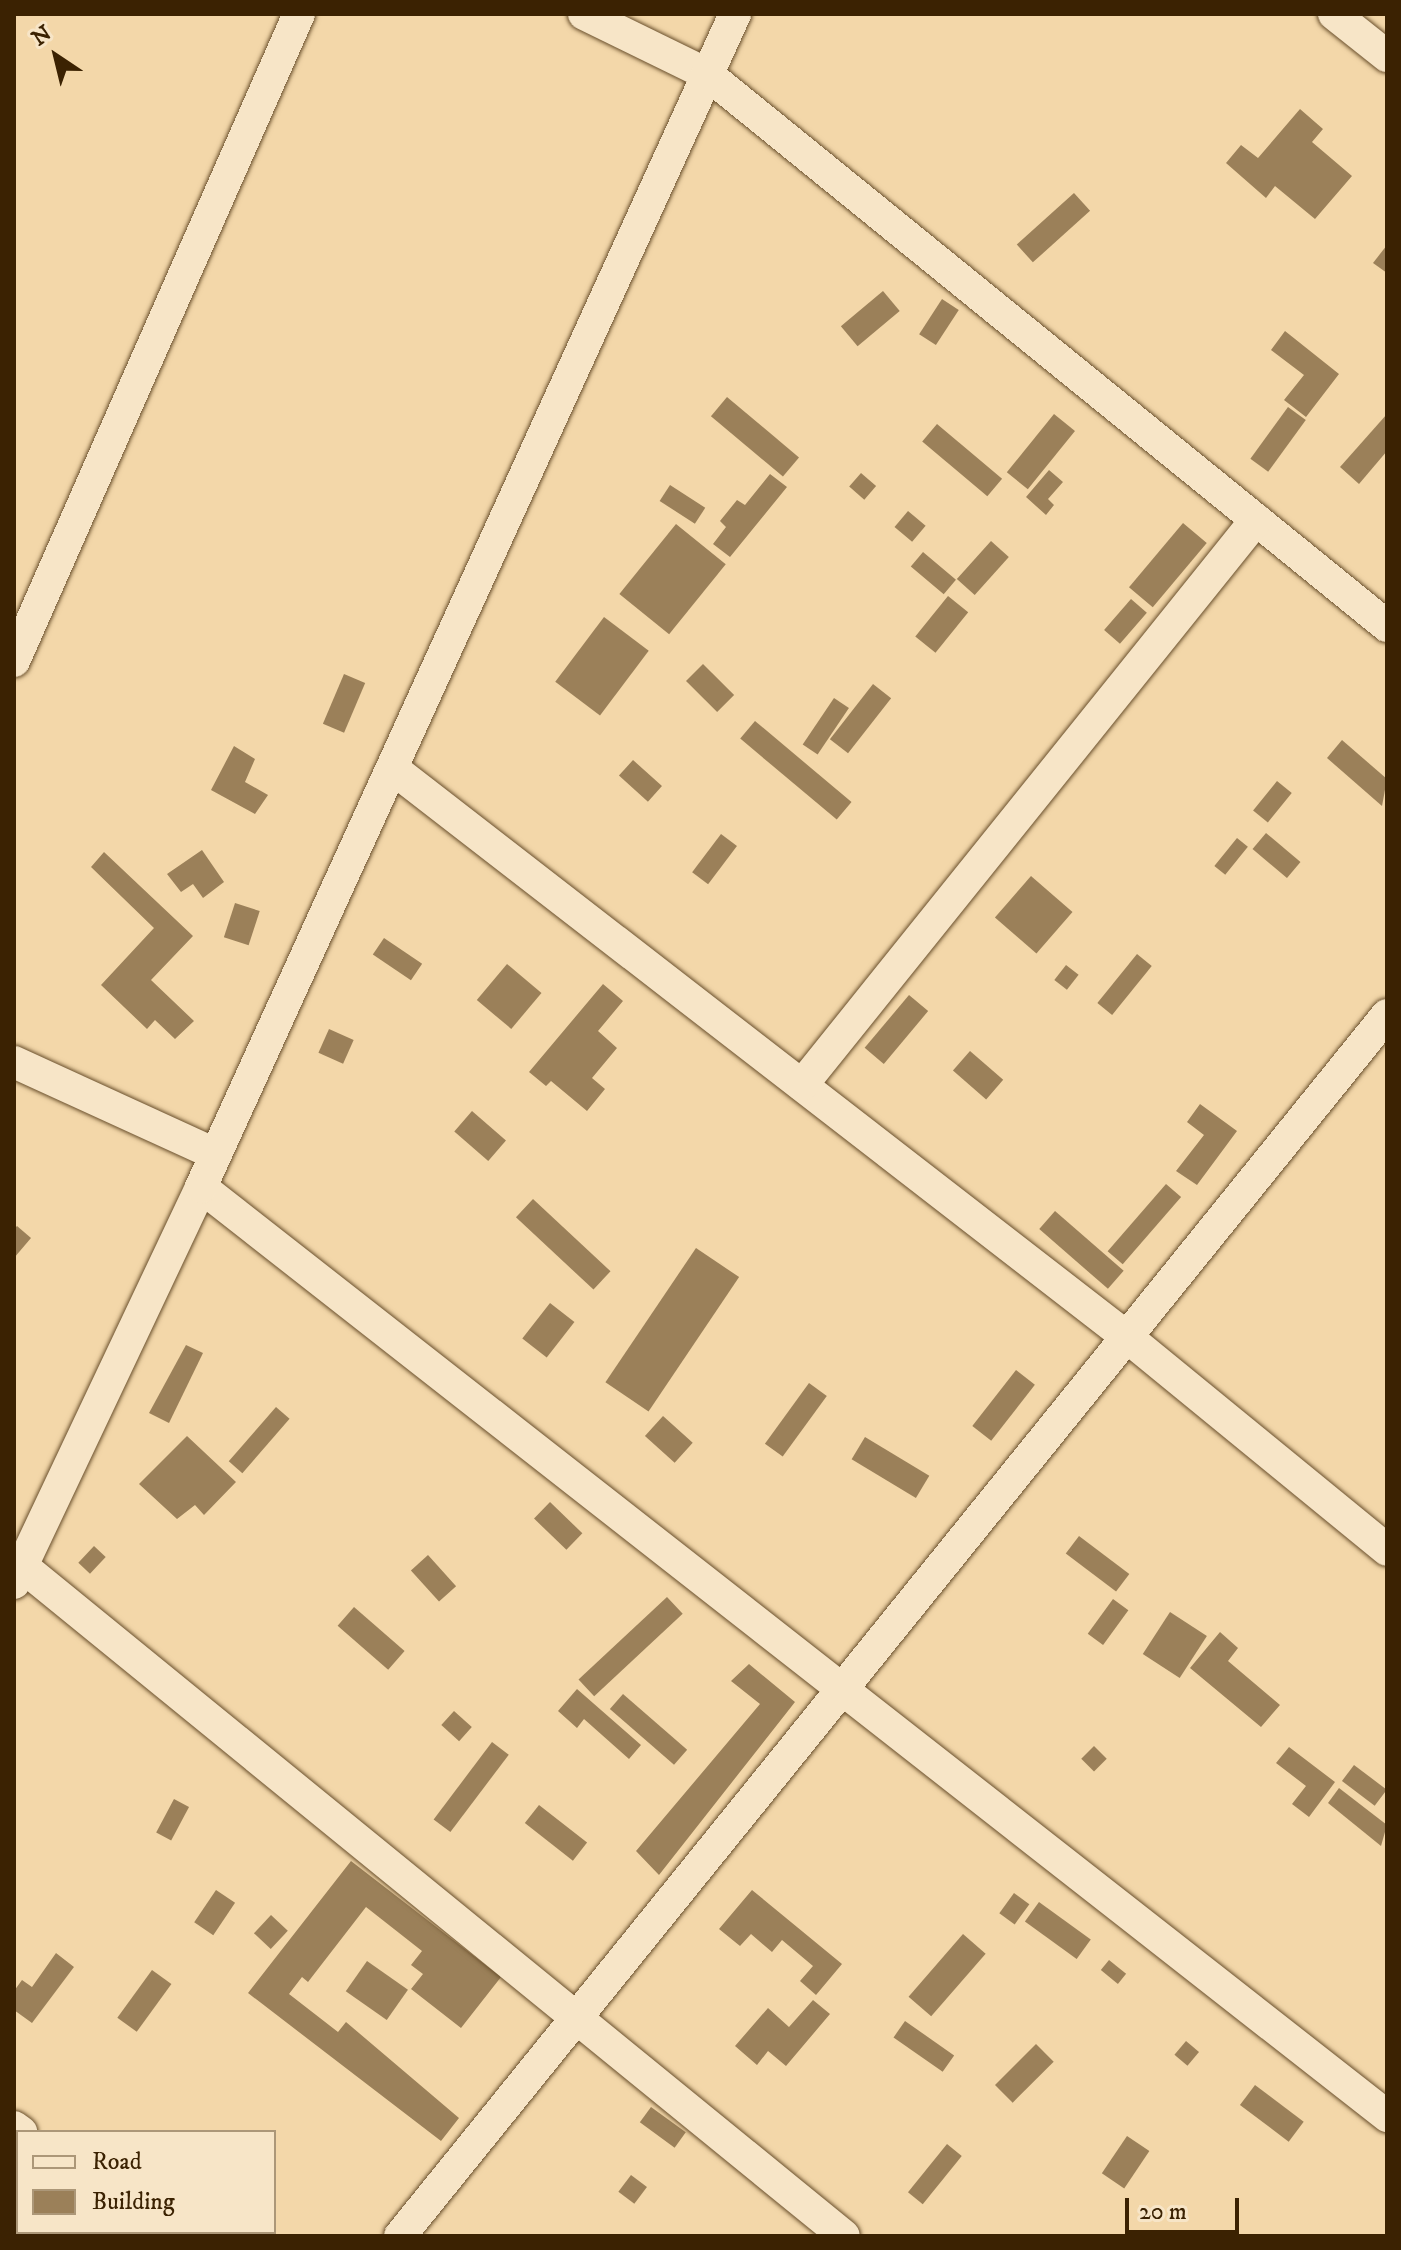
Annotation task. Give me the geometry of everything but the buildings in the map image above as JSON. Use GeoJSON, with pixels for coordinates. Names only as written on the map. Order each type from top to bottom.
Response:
{"type":"FeatureCollection","features":[{"type":"Feature","properties":{"kind":"street"},"geometry":{"type":"LineString","coordinates":[[14,661],[299,14]]}},
{"type":"Feature","properties":{"kind":"street"},"geometry":{"type":"LineString","coordinates":[[584,14],[707,74],[1387,626]]}},
{"type":"Feature","properties":{"kind":"street"},"geometry":{"type":"LineString","coordinates":[[735,14],[213,1153],[201,1187],[18,1575],[580,2020],[844,2236]]}},
{"type":"Feature","properties":{"kind":"street"},"geometry":{"type":"LineString","coordinates":[[1334,14],[1387,56]]}},
{"type":"Feature","properties":{"kind":"street"},"geometry":{"type":"LineString","coordinates":[[802,1085],[1256,520]]}},
{"type":"Feature","properties":{"kind":"street"},"geometry":{"type":"LineString","coordinates":[[392,768],[1127,1337],[1387,1550]]}},
{"type":"Feature","properties":{"kind":"street"},"geometry":{"type":"LineString","coordinates":[[400,2236],[580,2020],[1387,1015]]}},
{"type":"Feature","properties":{"kind":"street"},"geometry":{"type":"LineString","coordinates":[[14,1062],[213,1153]]}},
{"type":"Feature","properties":{"kind":"street"},"geometry":{"type":"LineString","coordinates":[[201,1187],[1387,2116]]}}]}
